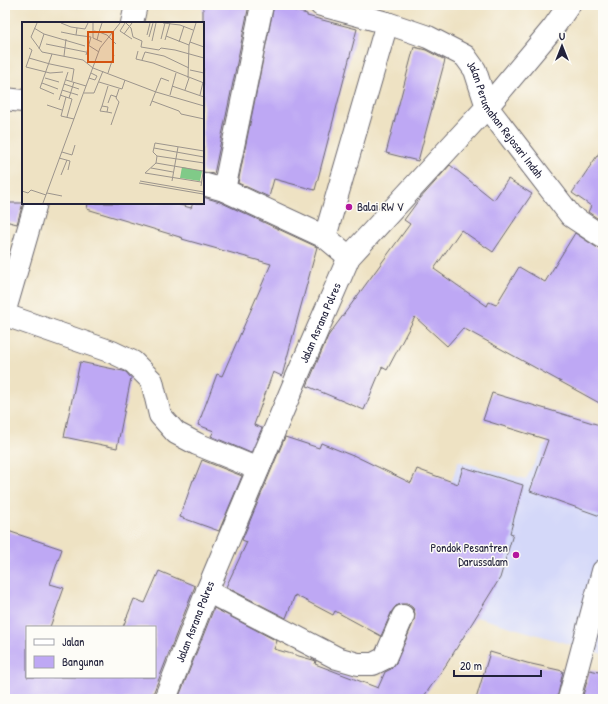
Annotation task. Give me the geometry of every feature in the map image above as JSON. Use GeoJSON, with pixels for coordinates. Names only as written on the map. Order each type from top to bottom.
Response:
{"type":"FeatureCollection","features":[{"type":"Feature","properties":{"kind":"street"},"geometry":{"type":"LineString","coordinates":[[132,22],[136,5]]}},
{"type":"Feature","properties":{"kind":"street"},"geometry":{"type":"LineString","coordinates":[[224,190],[262,5]]}},
{"type":"Feature","properties":{"kind":"street","name":"Jalan Perumahan Rejosari Indah"},"geometry":{"type":"LineString","coordinates":[[321,5],[387,23],[428,37],[465,56],[475,70],[487,107],[571,216],[603,237]]}},
{"type":"Feature","properties":{"kind":"street","name":"Jalan Asrana Polres"},"geometry":{"type":"LineString","coordinates":[[165,699],[207,591],[296,379],[349,258],[487,107],[553,28],[569,5]]}},
{"type":"Feature","properties":{"kind":"street"},"geometry":{"type":"LineString","coordinates":[[325,237],[387,23]]}},
{"type":"Feature","properties":{"kind":"street"},"geometry":{"type":"LineString","coordinates":[[5,99],[22,101]]}},
{"type":"Feature","properties":{"kind":"street"},"geometry":{"type":"LineString","coordinates":[[204,184],[224,190],[325,237],[349,258]]}},
{"type":"Feature","properties":{"kind":"street"},"geometry":{"type":"LineString","coordinates":[[5,310],[36,204]]}},
{"type":"Feature","properties":{"kind":"street"},"geometry":{"type":"LineString","coordinates":[[5,315],[112,352],[133,362],[152,381],[160,415],[176,433],[197,444],[258,469]]}},
{"type":"Feature","properties":{"kind":"street"},"geometry":{"type":"LineString","coordinates":[[569,699],[599,601],[603,571]]}},
{"type":"Feature","properties":{"kind":"street"},"geometry":{"type":"LineString","coordinates":[[207,591],[337,658],[358,664],[373,664],[385,658],[403,616]]}},
{"type":"Feature","properties":{"kind":"shaded area","name":"Pondok Pesantren Darussalam"},"geometry":{"type":"Polygon","coordinates":[[[544,445],[603,467],[603,654],[463,613],[443,510],[458,461],[526,479],[544,445]]]}},
{"type":"Feature","properties":{"kind":"building"},"geometry":{"type":"Polygon","coordinates":[[[203,5],[249,5],[214,174],[204,172],[203,5]]]}},
{"type":"Feature","properties":{"kind":"building"},"geometry":{"type":"Polygon","coordinates":[[[274,5],[307,14],[307,16],[357,29],[315,190],[274,179],[269,197],[238,183],[274,5]]]}},
{"type":"Feature","properties":{"kind":"building"},"geometry":{"type":"Polygon","coordinates":[[[414,47],[426,50],[445,60],[418,161],[386,153],[414,47]]]}},
{"type":"Feature","properties":{"kind":"building"},"geometry":{"type":"Polygon","coordinates":[[[603,147],[603,222],[588,212],[591,206],[572,193],[603,147]]]}},
{"type":"Feature","properties":{"kind":"building"},"geometry":{"type":"Polygon","coordinates":[[[450,165],[494,200],[508,179],[532,194],[493,252],[461,230],[434,269],[487,306],[489,302],[496,305],[519,267],[545,282],[575,233],[596,247],[603,249],[603,405],[463,328],[447,346],[415,317],[387,370],[382,367],[364,410],[307,386],[328,336],[410,224],[404,220],[418,201],[450,165]]]}},
{"type":"Feature","properties":{"kind":"building"},"geometry":{"type":"Polygon","coordinates":[[[204,197],[220,202],[317,247],[282,376],[273,372],[254,425],[262,428],[251,453],[211,436],[214,431],[198,425],[217,374],[222,376],[271,264],[182,239],[183,238],[87,209],[88,204],[177,204],[191,208],[193,204],[204,204],[204,197]]]}},
{"type":"Feature","properties":{"kind":"building"},"geometry":{"type":"Polygon","coordinates":[[[5,203],[22,203],[17,224],[5,221],[5,203]]]}},
{"type":"Feature","properties":{"kind":"building"},"geometry":{"type":"Polygon","coordinates":[[[80,362],[123,371],[126,372],[131,378],[117,448],[64,437],[80,362]]]}},
{"type":"Feature","properties":{"kind":"building"},"geometry":{"type":"Polygon","coordinates":[[[492,393],[603,426],[603,517],[530,491],[548,440],[483,420],[492,393]]]}},
{"type":"Feature","properties":{"kind":"building"},"geometry":{"type":"Polygon","coordinates":[[[285,437],[319,448],[321,443],[353,455],[411,483],[417,469],[458,484],[463,467],[523,485],[510,533],[513,534],[500,578],[446,665],[422,699],[178,699],[214,608],[277,641],[274,649],[316,661],[315,664],[378,688],[385,672],[391,669],[396,663],[414,621],[415,614],[413,608],[408,604],[396,606],[392,611],[381,636],[335,611],[333,615],[295,595],[286,618],[226,587],[247,542],[242,540],[285,437]]]}},
{"type":"Feature","properties":{"kind":"building"},"geometry":{"type":"Polygon","coordinates":[[[202,460],[242,476],[219,531],[180,517],[202,460]]]}},
{"type":"Feature","properties":{"kind":"building"},"geometry":{"type":"Polygon","coordinates":[[[5,530],[62,549],[50,584],[64,588],[50,626],[26,626],[26,678],[156,678],[156,626],[123,626],[134,599],[145,603],[159,571],[195,586],[153,694],[153,699],[5,699],[5,530]]]}},
{"type":"Feature","properties":{"kind":"building"},"geometry":{"type":"Polygon","coordinates":[[[490,652],[527,663],[563,671],[557,699],[476,699],[490,652]]]}},
{"type":"Feature","properties":{"kind":"building"},"geometry":{"type":"Polygon","coordinates":[[[590,670],[603,673],[603,699],[582,699],[590,670]]]}},
{"type":"Feature","properties":{"kind":"place","name":"Balai RW V"},"geometry":{"type":"Point","coordinates":[349,207]}},
{"type":"Feature","properties":{"kind":"place","name":"Pondok Pesantren Darussalam"},"geometry":{"type":"Point","coordinates":[516,555]}}]}
